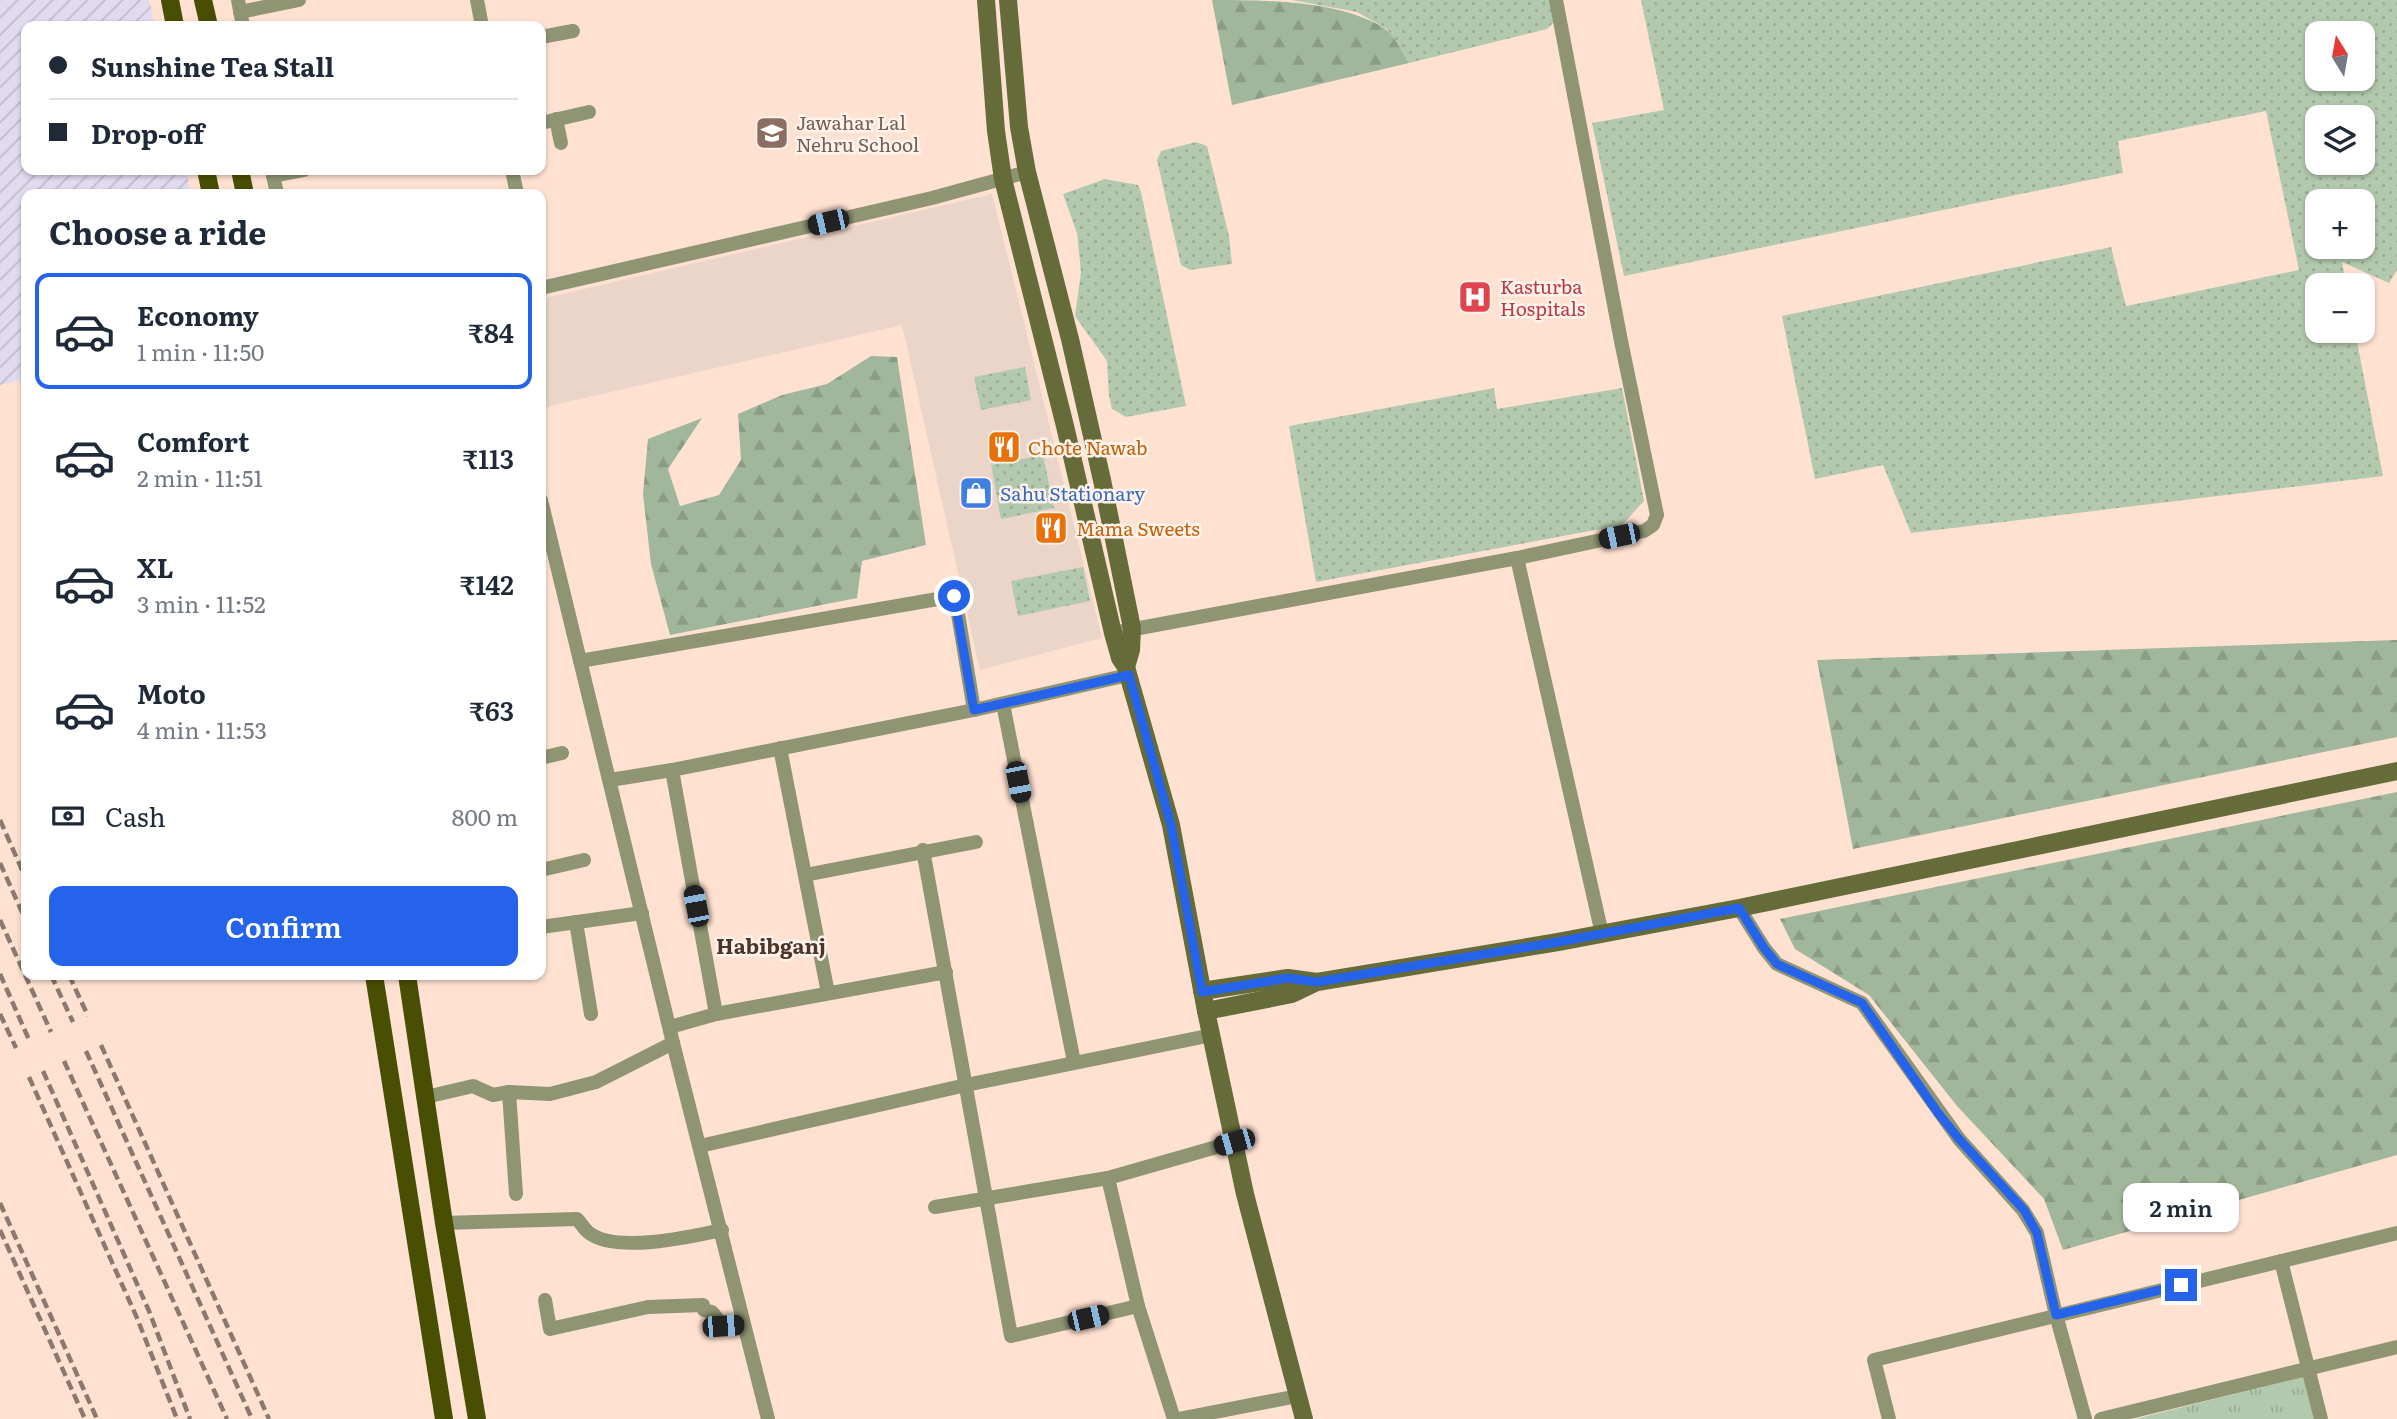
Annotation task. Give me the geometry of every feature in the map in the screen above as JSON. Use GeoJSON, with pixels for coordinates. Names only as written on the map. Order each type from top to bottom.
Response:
{"type":"FeatureCollection","features":[{"type":"Feature","properties":{"kind":"main road"},"geometry":{"type":"LineString","coordinates":[[170,0],[174,21]]}},
{"type":"Feature","properties":{"kind":"main road"},"geometry":{"type":"LineString","coordinates":[[203,0],[208,21]]}},
{"type":"Feature","properties":{"kind":"main road"},"geometry":{"type":"LineString","coordinates":[[986,0],[996,131],[1003,179],[1113,633],[1127,671],[1171,825],[1202,992],[1245,1194],[1304,1419]]}},
{"type":"Feature","properties":{"kind":"main road"},"geometry":{"type":"LineString","coordinates":[[1008,0],[1019,127],[1027,172],[1089,421],[1132,628],[1127,671]]}},
{"type":"Feature","properties":{"kind":"main road"},"geometry":{"type":"LineString","coordinates":[[1065,426],[1089,421]]}},
{"type":"Feature","properties":{"kind":"main road"},"geometry":{"type":"LineString","coordinates":[[1206,1011],[1292,994],[1317,982],[1739,908],[2397,771]]}},
{"type":"Feature","properties":{"kind":"main road"},"geometry":{"type":"LineString","coordinates":[[1202,992],[1288,978],[1317,982]]}},
{"type":"Feature","properties":{"kind":"main road"},"geometry":{"type":"LineString","coordinates":[[375,980],[444,1419]]}},
{"type":"Feature","properties":{"kind":"main road"},"geometry":{"type":"LineString","coordinates":[[408,980],[477,1419]]}},
{"type":"Feature","properties":{"kind":"street"},"geometry":{"type":"LineString","coordinates":[[241,13],[299,0]]}},
{"type":"Feature","properties":{"kind":"street"},"geometry":{"type":"LineString","coordinates":[[477,0],[481,21]]}},
{"type":"Feature","properties":{"kind":"street"},"geometry":{"type":"LineString","coordinates":[[1113,633],[1517,558],[1644,531],[1653,525],[1657,515],[1620,341],[1556,0]]}},
{"type":"Feature","properties":{"kind":"street"},"geometry":{"type":"LineString","coordinates":[[546,36],[573,31]]}},
{"type":"Feature","properties":{"kind":"street"},"geometry":{"type":"LineString","coordinates":[[546,122],[589,112]]}},
{"type":"Feature","properties":{"kind":"street"},"geometry":{"type":"LineString","coordinates":[[556,119],[561,143]]}},
{"type":"Feature","properties":{"kind":"street"},"geometry":{"type":"LineString","coordinates":[[546,287],[1027,172]]}},
{"type":"Feature","properties":{"kind":"street"},"geometry":{"type":"LineString","coordinates":[[546,521],[768,1419]]}},
{"type":"Feature","properties":{"kind":"street"},"geometry":{"type":"LineString","coordinates":[[1517,558],[1602,934]]}},
{"type":"Feature","properties":{"kind":"street"},"geometry":{"type":"LineString","coordinates":[[580,661],[954,596],[974,710]]}},
{"type":"Feature","properties":{"kind":"street"},"geometry":{"type":"LineString","coordinates":[[610,780],[1003,704],[1127,671]]}},
{"type":"Feature","properties":{"kind":"street"},"geometry":{"type":"LineString","coordinates":[[1003,704],[1074,1062]]}},
{"type":"Feature","properties":{"kind":"street"},"geometry":{"type":"LineString","coordinates":[[780,748],[828,993]]}},
{"type":"Feature","properties":{"kind":"street"},"geometry":{"type":"LineString","coordinates":[[546,757],[562,753]]}},
{"type":"Feature","properties":{"kind":"street"},"geometry":{"type":"LineString","coordinates":[[672,770],[716,1014]]}},
{"type":"Feature","properties":{"kind":"street"},"geometry":{"type":"LineString","coordinates":[[805,875],[923,850],[976,842]]}},
{"type":"Feature","properties":{"kind":"street"},"geometry":{"type":"LineString","coordinates":[[923,850],[1012,1336],[1139,1306]]}},
{"type":"Feature","properties":{"kind":"street"},"geometry":{"type":"LineString","coordinates":[[546,869],[584,860]]}},
{"type":"Feature","properties":{"kind":"street"},"geometry":{"type":"LineString","coordinates":[[1739,908],[1777,964],[1862,1003],[1952,1131],[2024,1210],[2037,1233],[2085,1419]]}},
{"type":"Feature","properties":{"kind":"street"},"geometry":{"type":"LineString","coordinates":[[546,926],[642,913]]}},
{"type":"Feature","properties":{"kind":"street"},"geometry":{"type":"LineString","coordinates":[[576,922],[591,1014]]}},
{"type":"Feature","properties":{"kind":"street"},"geometry":{"type":"LineString","coordinates":[[670,1027],[716,1014],[946,972]]}},
{"type":"Feature","properties":{"kind":"street"},"geometry":{"type":"LineString","coordinates":[[700,1146],[965,1085],[1212,1035]]}},
{"type":"Feature","properties":{"kind":"street"},"geometry":{"type":"LineString","coordinates":[[426,1097],[473,1086],[493,1096],[509,1092],[550,1094],[596,1082],[673,1043]]}},
{"type":"Feature","properties":{"kind":"street"},"geometry":{"type":"LineString","coordinates":[[509,1092],[516,1194]]}},
{"type":"Feature","properties":{"kind":"street"},"geometry":{"type":"LineString","coordinates":[[935,1207],[1108,1178],[1234,1142]]}},
{"type":"Feature","properties":{"kind":"street"},"geometry":{"type":"LineString","coordinates":[[1108,1178],[1139,1306],[1176,1419],[1298,1396]]}},
{"type":"Feature","properties":{"kind":"street"},"geometry":{"type":"LineString","coordinates":[[444,1223],[578,1219],[589,1233],[617,1242],[670,1241],[722,1230]]}},
{"type":"Feature","properties":{"kind":"street"},"geometry":{"type":"LineString","coordinates":[[1889,1419],[1874,1360],[2397,1233]]}},
{"type":"Feature","properties":{"kind":"street"},"geometry":{"type":"LineString","coordinates":[[2281,1261],[2321,1419]]}},
{"type":"Feature","properties":{"kind":"street"},"geometry":{"type":"LineString","coordinates":[[545,1300],[550,1329],[648,1307],[703,1305],[704,1310],[712,1312],[723,1326],[744,1325]]}},
{"type":"Feature","properties":{"kind":"street"},"geometry":{"type":"LineString","coordinates":[[2101,1419],[2397,1347]]}},
{"type":"Feature","properties":{"kind":"shaded area"},"geometry":{"type":"Polygon","coordinates":[[[0,0],[149,0],[154,21],[21,21],[21,175],[187,175],[190,189],[21,189],[21,380],[0,385],[0,0]]]}},
{"type":"Feature","properties":{"kind":"shaded area"},"geometry":{"type":"Polygon","coordinates":[[[992,194],[1102,638],[980,670],[902,325],[546,407],[546,298],[992,194]]]}},
{"type":"Feature","properties":{"kind":"green space"},"geometry":{"type":"Polygon","coordinates":[[[1212,0],[1301,4],[1346,12],[1388,31],[1409,63],[1232,105],[1212,0]]]}},
{"type":"Feature","properties":{"kind":"green space"},"geometry":{"type":"Polygon","coordinates":[[[1292,0],[1550,0],[1554,22],[1547,29],[1409,63],[1387,29],[1357,12],[1292,0]]]}},
{"type":"Feature","properties":{"kind":"green space"},"geometry":{"type":"Polygon","coordinates":[[[1641,0],[2397,0],[2397,270],[2389,283],[2375,277],[2375,273],[2367,273],[2342,262],[2344,273],[2305,273],[2305,343],[2357,343],[2383,476],[1911,533],[1883,465],[1815,479],[1782,316],[2111,247],[2126,306],[2299,270],[2266,111],[2118,141],[2123,173],[1624,276],[1592,123],[1664,110],[1641,0]]]}},
{"type":"Feature","properties":{"kind":"green space"},"geometry":{"type":"Polygon","coordinates":[[[1196,142],[1207,146],[1229,236],[1232,264],[1190,270],[1181,265],[1157,160],[1161,151],[1196,142]]]}},
{"type":"Feature","properties":{"kind":"green space"},"geometry":{"type":"Polygon","coordinates":[[[1105,179],[1138,185],[1141,192],[1186,406],[1126,417],[1112,409],[1107,361],[1075,316],[1081,272],[1077,233],[1063,194],[1105,179]]]}},
{"type":"Feature","properties":{"kind":"green space"},"geometry":{"type":"Polygon","coordinates":[[[871,356],[897,357],[926,545],[862,561],[857,598],[670,635],[651,564],[643,494],[648,439],[702,418],[668,469],[680,506],[719,495],[741,460],[738,414],[782,395],[827,384],[871,356]]]}},
{"type":"Feature","properties":{"kind":"green space"},"geometry":{"type":"Polygon","coordinates":[[[1025,367],[1031,400],[981,410],[974,377],[1025,367]]]}},
{"type":"Feature","properties":{"kind":"green space"},"geometry":{"type":"Polygon","coordinates":[[[1494,388],[1497,409],[1622,388],[1644,501],[1622,525],[1316,582],[1289,426],[1494,388]]]}},
{"type":"Feature","properties":{"kind":"green space"},"geometry":{"type":"Polygon","coordinates":[[[1043,455],[1054,508],[1001,519],[991,465],[1043,455]]]}},
{"type":"Feature","properties":{"kind":"green space"},"geometry":{"type":"Polygon","coordinates":[[[1083,567],[1090,601],[1018,616],[1011,581],[1083,567]]]}},
{"type":"Feature","properties":{"kind":"green space"},"geometry":{"type":"Polygon","coordinates":[[[2397,640],[2397,737],[1853,849],[1817,660],[2397,640]]]}},
{"type":"Feature","properties":{"kind":"green space"},"geometry":{"type":"Polygon","coordinates":[[[2397,792],[2397,1155],[2063,1250],[2044,1199],[1957,1106],[1869,995],[1795,949],[1780,919],[2397,792]]]}},
{"type":"Feature","properties":{"kind":"green space"},"geometry":{"type":"Polygon","coordinates":[[[2306,1376],[2315,1419],[2135,1419],[2306,1376]]]}},
{"type":"Feature","properties":{"kind":"railway"},"geometry":{"type":"LineString","coordinates":[[0,820],[21,868]]}},
{"type":"Feature","properties":{"kind":"railway"},"geometry":{"type":"LineString","coordinates":[[0,863],[21,910]]}},
{"type":"Feature","properties":{"kind":"railway"},"geometry":{"type":"LineString","coordinates":[[0,920],[21,966]]}},
{"type":"Feature","properties":{"kind":"railway"},"geometry":{"type":"LineString","coordinates":[[0,974],[30,1042]]}},
{"type":"Feature","properties":{"kind":"railway"},"geometry":{"type":"LineString","coordinates":[[27,980],[51,1032]]}},
{"type":"Feature","properties":{"kind":"railway"},"geometry":{"type":"LineString","coordinates":[[53,980],[73,1022]]}},
{"type":"Feature","properties":{"kind":"railway"},"geometry":{"type":"LineString","coordinates":[[71,980],[88,1016]]}},
{"type":"Feature","properties":{"kind":"railway"},"geometry":{"type":"LineString","coordinates":[[0,1014],[16,1048]]}},
{"type":"Feature","properties":{"kind":"railway"},"geometry":{"type":"LineString","coordinates":[[101,1045],[269,1419]]}},
{"type":"Feature","properties":{"kind":"railway"},"geometry":{"type":"LineString","coordinates":[[86,1051],[252,1419]]}},
{"type":"Feature","properties":{"kind":"railway"},"geometry":{"type":"LineString","coordinates":[[64,1061],[227,1419]]}},
{"type":"Feature","properties":{"kind":"railway"},"geometry":{"type":"LineString","coordinates":[[43,1071],[149,1311],[190,1419]]}},
{"type":"Feature","properties":{"kind":"railway"},"geometry":{"type":"LineString","coordinates":[[29,1077],[137,1318],[177,1419]]}},
{"type":"Feature","properties":{"kind":"railway"},"geometry":{"type":"LineString","coordinates":[[0,1203],[97,1419]]}},
{"type":"Feature","properties":{"kind":"railway"},"geometry":{"type":"LineString","coordinates":[[0,1230],[85,1419]]}},
{"type":"Feature","properties":{"kind":"place","name":"Jawahar Lal Nehru School"},"geometry":{"type":"Point","coordinates":[772,133]}},
{"type":"Feature","properties":{"kind":"place","name":"Kasturba Hospitals"},"geometry":{"type":"Point","coordinates":[1475,297]}},
{"type":"Feature","properties":{"kind":"place","name":"Chote Nawab"},"geometry":{"type":"Point","coordinates":[1004,447]}},
{"type":"Feature","properties":{"kind":"place","name":"Sahu Stationary"},"geometry":{"type":"Point","coordinates":[976,493]}},
{"type":"Feature","properties":{"kind":"place","name":"Mama Sweets"},"geometry":{"type":"Point","coordinates":[1051,528]}},
{"type":"Feature","properties":{"kind":"district","name":"Habibganj"},"geometry":{"type":"Point","coordinates":[771,944]}},
{"type":"Feature","properties":{"kind":"route"},"geometry":{"type":"LineString","coordinates":[[954,596],[974,710],[1129,675],[1171,825],[1202,992],[1288,978],[1317,982],[1558,942],[1739,908],[1777,964],[1862,1003],[1938,1113],[2024,1210],[2037,1233],[2056,1315],[2181,1285]]}}]}
